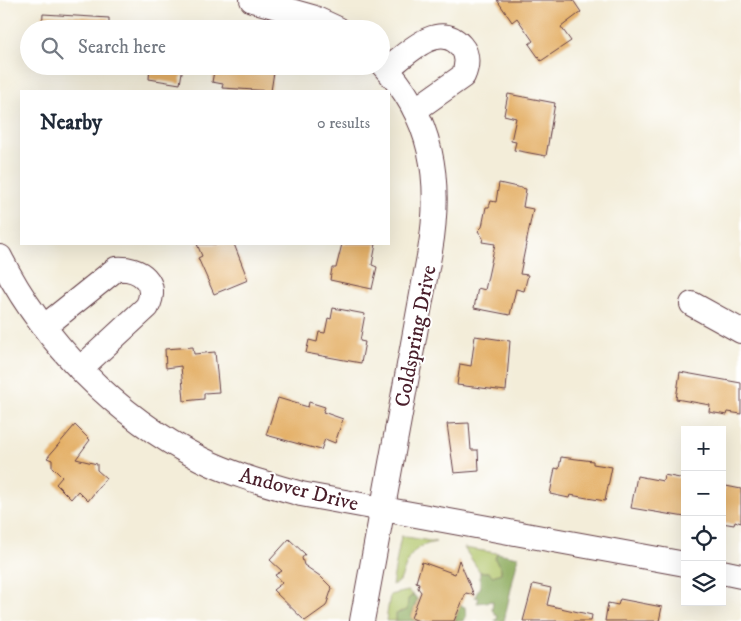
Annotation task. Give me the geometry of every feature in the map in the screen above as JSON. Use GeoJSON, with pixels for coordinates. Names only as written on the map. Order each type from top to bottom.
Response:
{"type":"FeatureCollection","features":[{"type":"Feature","properties":{"kind":"street"},"geometry":{"type":"LineString","coordinates":[[252,0],[318,20]]}},
{"type":"Feature","properties":{"kind":"street"},"geometry":{"type":"LineString","coordinates":[[390,62],[432,37],[450,38],[464,48],[467,61],[463,76],[415,110]]}},
{"type":"Feature","properties":{"kind":"street","name":"Coldspring Drive"},"geometry":{"type":"LineString","coordinates":[[362,621],[430,251],[436,207],[431,157],[426,135],[405,90],[390,73]]}},
{"type":"Feature","properties":{"kind":"street","name":"Andover Drive"},"geometry":{"type":"LineString","coordinates":[[0,256],[45,326],[80,369],[140,422],[200,458],[268,484],[301,494],[681,563]]}},
{"type":"Feature","properties":{"kind":"street"},"geometry":{"type":"LineString","coordinates":[[45,326],[116,269],[126,268],[144,275],[150,283],[152,292],[147,308],[80,369]]}},
{"type":"Feature","properties":{"kind":"street"},"geometry":{"type":"LineString","coordinates":[[692,304],[741,332]]}},
{"type":"Feature","properties":{"kind":"street"},"geometry":{"type":"LineString","coordinates":[[726,573],[741,576]]}},
{"type":"Feature","properties":{"kind":"green space"},"geometry":{"type":"Polygon","coordinates":[[[401,536],[436,542],[416,550],[408,560],[400,581],[392,585],[401,536]]]}},
{"type":"Feature","properties":{"kind":"green space"},"geometry":{"type":"Polygon","coordinates":[[[464,548],[497,553],[495,559],[501,568],[501,573],[493,576],[488,572],[480,572],[464,548]]]}},
{"type":"Feature","properties":{"kind":"green space"},"geometry":{"type":"Polygon","coordinates":[[[497,553],[518,557],[504,621],[495,621],[498,617],[492,610],[493,601],[477,603],[479,598],[475,597],[480,586],[480,572],[488,572],[493,576],[501,573],[501,568],[495,559],[497,553]]]}},
{"type":"Feature","properties":{"kind":"green space"},"geometry":{"type":"Polygon","coordinates":[[[408,591],[414,595],[410,597],[407,610],[399,612],[396,621],[386,621],[390,595],[408,591]]]}},
{"type":"Feature","properties":{"kind":"green space"},"geometry":{"type":"Polygon","coordinates":[[[414,595],[417,599],[411,618],[419,621],[396,621],[396,614],[407,610],[408,599],[414,595]]]}},
{"type":"Feature","properties":{"kind":"green space"},"geometry":{"type":"Polygon","coordinates":[[[460,605],[465,607],[466,616],[463,621],[455,621],[460,605]]]}},
{"type":"Feature","properties":{"kind":"building"},"geometry":{"type":"Polygon","coordinates":[[[497,0],[573,0],[581,12],[561,27],[571,41],[541,61],[529,44],[533,41],[517,18],[512,22],[497,0]]]}},
{"type":"Feature","properties":{"kind":"building"},"geometry":{"type":"Polygon","coordinates":[[[43,14],[109,18],[109,20],[43,20],[43,14]]]}},
{"type":"Feature","properties":{"kind":"building"},"geometry":{"type":"Polygon","coordinates":[[[149,75],[182,75],[180,84],[149,79],[149,75]]]}},
{"type":"Feature","properties":{"kind":"building"},"geometry":{"type":"Polygon","coordinates":[[[213,75],[274,75],[271,90],[222,88],[223,84],[212,82],[213,75]]]}},
{"type":"Feature","properties":{"kind":"building"},"geometry":{"type":"Polygon","coordinates":[[[508,94],[555,103],[546,156],[514,150],[516,142],[511,141],[516,118],[504,115],[508,94]]]}},
{"type":"Feature","properties":{"kind":"building"},"geometry":{"type":"Polygon","coordinates":[[[499,183],[526,189],[523,207],[533,209],[520,274],[528,275],[524,291],[516,289],[510,315],[474,308],[478,288],[485,290],[495,244],[482,242],[483,238],[478,231],[482,227],[486,207],[489,207],[491,201],[496,202],[499,183]]]}},
{"type":"Feature","properties":{"kind":"building"},"geometry":{"type":"Polygon","coordinates":[[[197,245],[234,245],[248,280],[214,294],[198,258],[202,256],[197,245]]]}},
{"type":"Feature","properties":{"kind":"building"},"geometry":{"type":"Polygon","coordinates":[[[342,245],[376,245],[372,265],[377,267],[372,289],[330,280],[332,268],[336,268],[342,245]]]}},
{"type":"Feature","properties":{"kind":"building"},"geometry":{"type":"Polygon","coordinates":[[[333,308],[365,314],[360,341],[365,342],[361,363],[306,353],[309,340],[317,342],[319,332],[325,333],[328,318],[331,319],[333,308]]]}},
{"type":"Feature","properties":{"kind":"building"},"geometry":{"type":"Polygon","coordinates":[[[475,336],[510,341],[506,391],[457,385],[460,364],[471,366],[475,336]]]}},
{"type":"Feature","properties":{"kind":"building"},"geometry":{"type":"Polygon","coordinates":[[[193,347],[194,354],[215,352],[219,392],[204,393],[204,399],[184,401],[181,366],[166,368],[165,349],[193,347]]]}},
{"type":"Feature","properties":{"kind":"building"},"geometry":{"type":"Polygon","coordinates":[[[680,372],[741,383],[741,414],[728,412],[727,415],[709,412],[710,405],[676,399],[680,372]]]}},
{"type":"Feature","properties":{"kind":"building"},"geometry":{"type":"Polygon","coordinates":[[[278,398],[308,407],[309,402],[325,407],[323,412],[343,419],[335,443],[325,439],[321,450],[266,435],[278,398]]]}},
{"type":"Feature","properties":{"kind":"building"},"geometry":{"type":"Polygon","coordinates":[[[469,423],[471,450],[478,450],[479,471],[454,473],[447,424],[469,423]]]}},
{"type":"Feature","properties":{"kind":"building"},"geometry":{"type":"Polygon","coordinates":[[[75,425],[90,440],[76,459],[97,464],[97,470],[106,478],[88,501],[78,491],[71,499],[56,484],[62,477],[52,467],[52,460],[47,458],[75,425]]]}},
{"type":"Feature","properties":{"kind":"building"},"geometry":{"type":"Polygon","coordinates":[[[561,457],[593,461],[593,464],[612,467],[605,501],[570,495],[569,498],[550,494],[555,468],[559,469],[561,457]]]}},
{"type":"Feature","properties":{"kind":"building"},"geometry":{"type":"Polygon","coordinates":[[[664,475],[681,478],[681,516],[631,508],[637,476],[663,481],[664,475]]]}},
{"type":"Feature","properties":{"kind":"building"},"geometry":{"type":"Polygon","coordinates":[[[726,486],[741,489],[741,523],[735,521],[734,525],[726,524],[726,486]]]}},
{"type":"Feature","properties":{"kind":"building"},"geometry":{"type":"Polygon","coordinates":[[[289,539],[305,554],[302,558],[304,565],[320,576],[332,588],[326,606],[305,621],[273,590],[282,583],[275,575],[282,571],[270,560],[289,539]]]}},
{"type":"Feature","properties":{"kind":"building"},"geometry":{"type":"Polygon","coordinates":[[[459,560],[474,595],[466,593],[454,621],[419,621],[411,618],[421,592],[418,588],[419,583],[416,582],[422,562],[455,574],[459,560]]]}},
{"type":"Feature","properties":{"kind":"building"},"geometry":{"type":"Polygon","coordinates":[[[533,584],[551,588],[547,605],[592,615],[591,621],[523,621],[533,584]]]}},
{"type":"Feature","properties":{"kind":"building"},"geometry":{"type":"Polygon","coordinates":[[[620,599],[662,607],[659,621],[605,621],[608,603],[618,605],[620,599]]]}}]}
